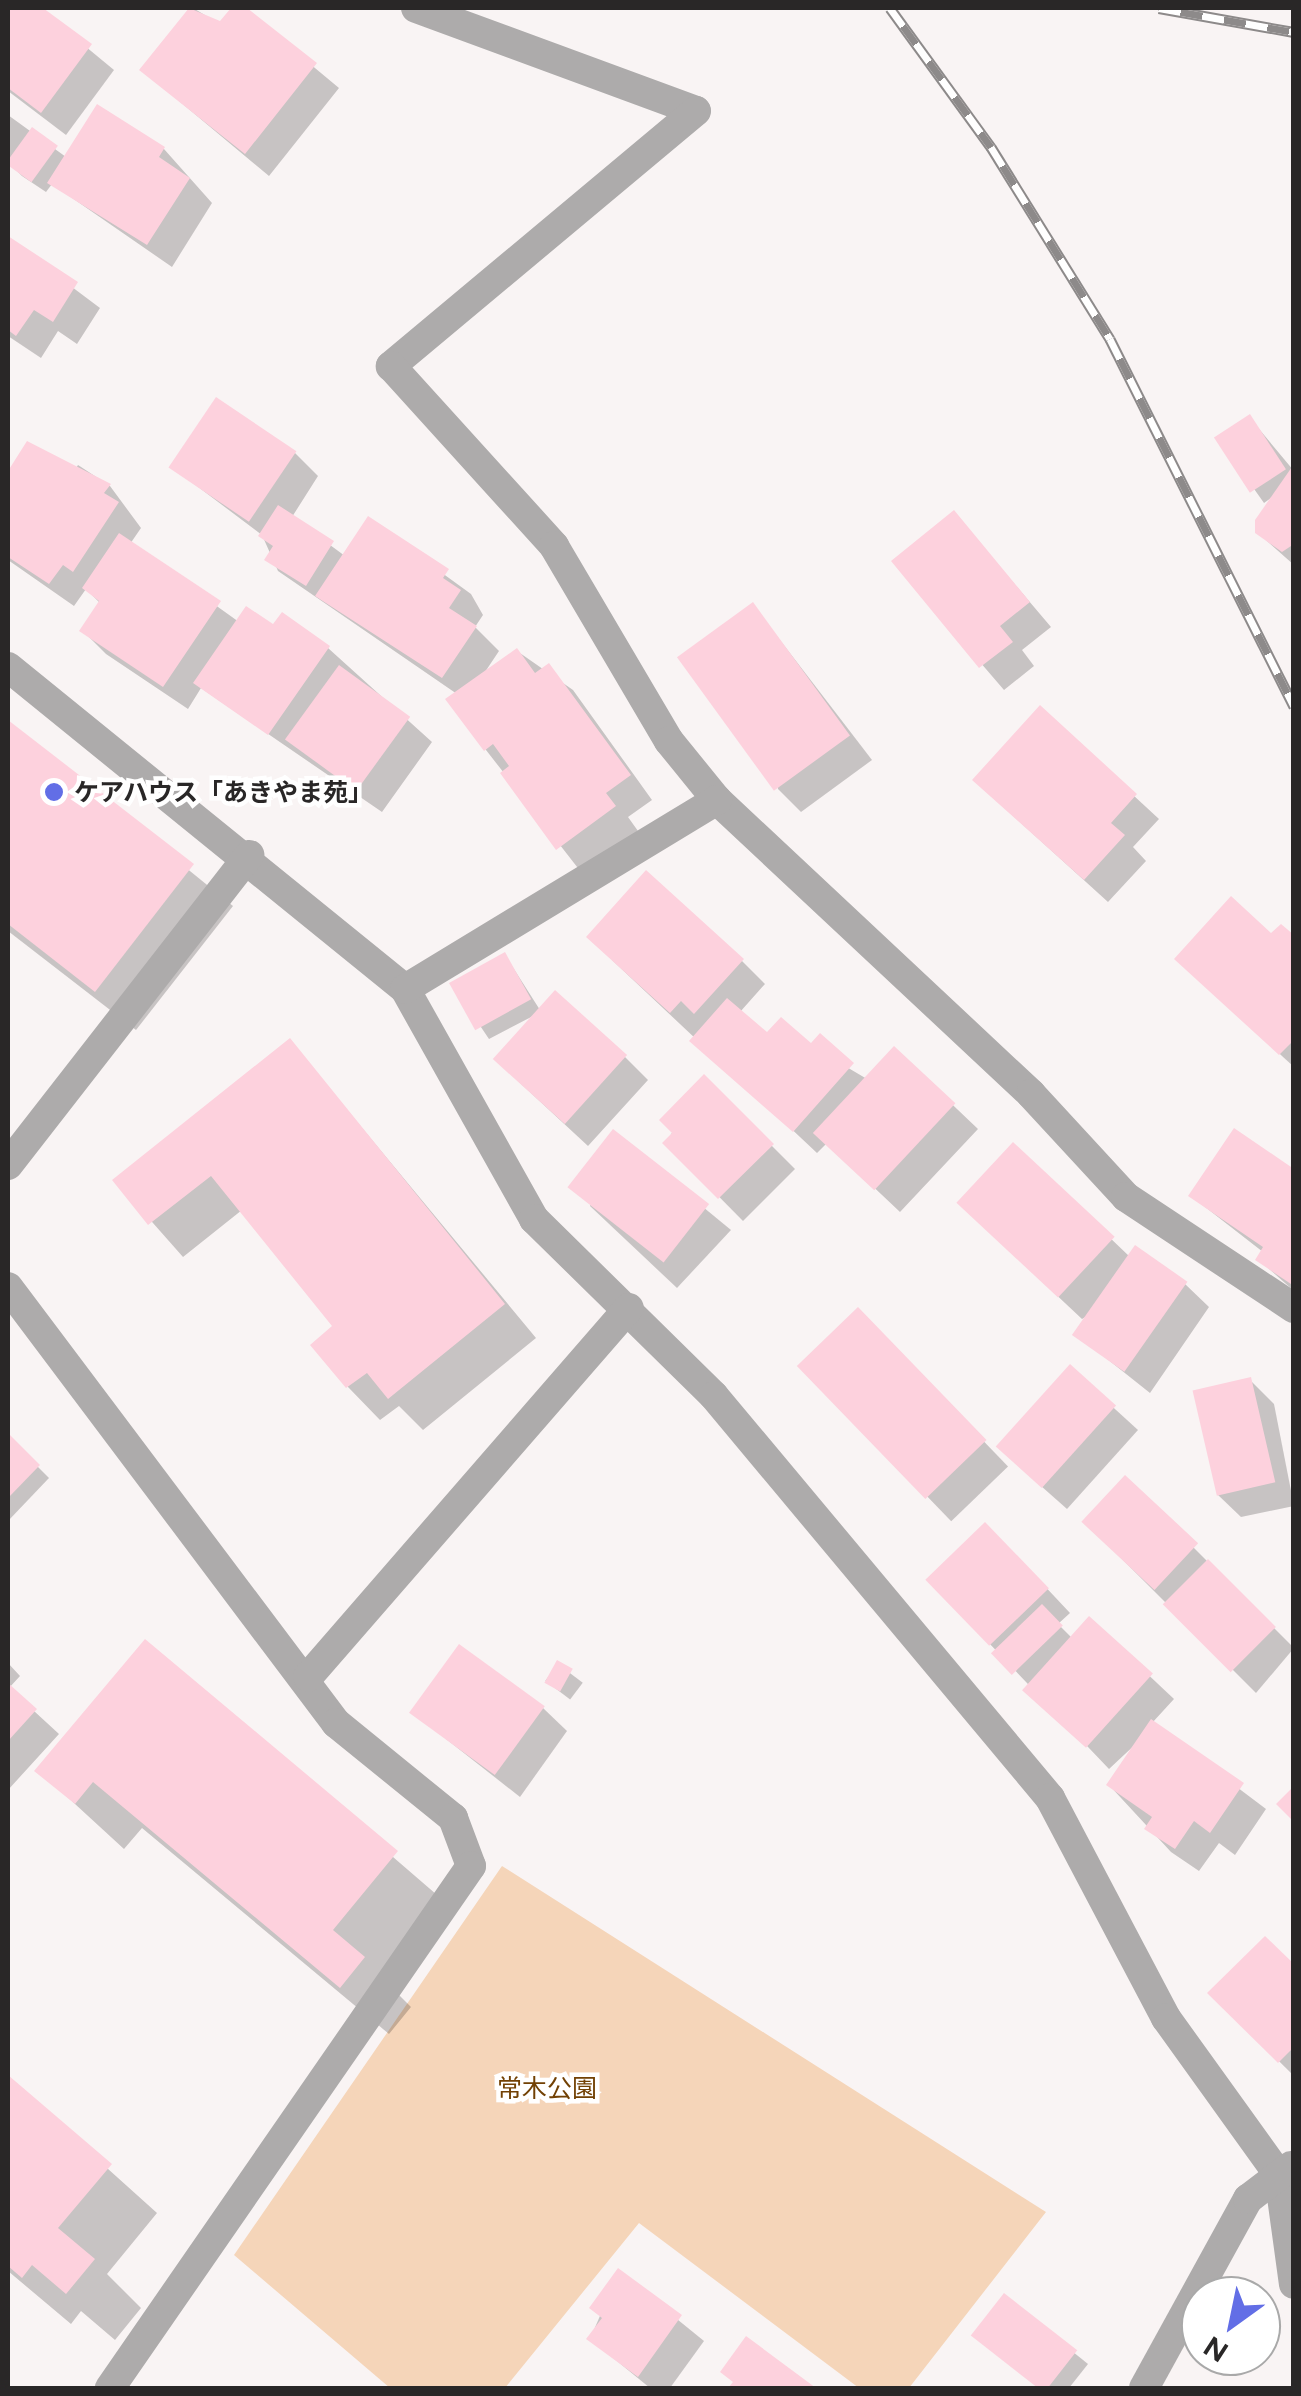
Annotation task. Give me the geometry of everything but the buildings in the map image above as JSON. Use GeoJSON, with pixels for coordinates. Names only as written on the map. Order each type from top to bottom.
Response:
{"type":"FeatureCollection","features":[{"type":"Feature","properties":{"kind":"street"},"geometry":{"type":"LineString","coordinates":[[416,8],[696,111],[392,366],[554,546],[669,741],[717,800],[1126,1197],[1294,1308]]}},
{"type":"Feature","properties":{"kind":"street"},"geometry":{"type":"LineString","coordinates":[[8,667],[249,856],[406,989],[534,1219],[629,1308],[1050,1798],[1166,2018],[1286,2169],[1294,2284]]}},
{"type":"Feature","properties":{"kind":"street"},"geometry":{"type":"LineString","coordinates":[[406,989],[717,800]]}},
{"type":"Feature","properties":{"kind":"street"},"geometry":{"type":"LineString","coordinates":[[8,1164],[249,856]]}},
{"type":"Feature","properties":{"kind":"street"},"geometry":{"type":"LineString","coordinates":[[8,1288],[308,1677],[336,1723],[454,1818],[471,1866],[110,2388]]}},
{"type":"Feature","properties":{"kind":"street"},"geometry":{"type":"LineString","coordinates":[[308,1677],[629,1308]]}},
{"type":"Feature","properties":{"kind":"street"},"geometry":{"type":"LineString","coordinates":[[1144,2388],[1248,2199],[1286,2169]]}},
{"type":"Feature","properties":{"kind":"green space","name":"常木公園"},"geometry":{"type":"Polygon","coordinates":[[[502,1866],[1046,2212],[909,2388],[859,2388],[639,2223],[505,2388],[390,2388],[234,2255],[502,1866]]]}},
{"type":"Feature","properties":{"kind":"railway"},"geometry":{"type":"LineString","coordinates":[[890,8],[991,147],[1110,339],[1294,706]]}},
{"type":"Feature","properties":{"kind":"railway"},"geometry":{"type":"LineString","coordinates":[[1159,8],[1294,32]]}},
{"type":"Feature","properties":{"kind":"place","name":"ケアハウス「あきやま苑」"},"geometry":{"type":"Point","coordinates":[54,792]}}]}
